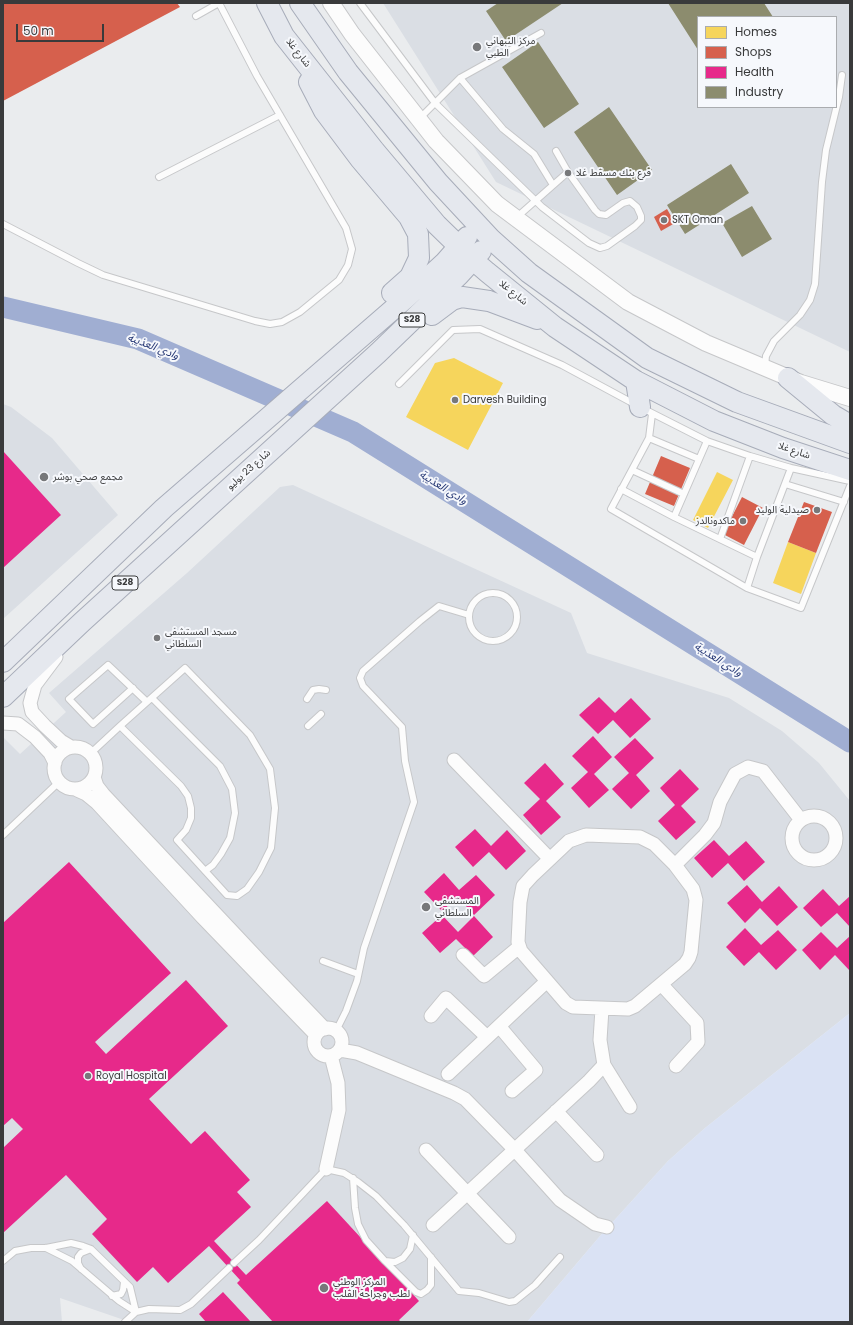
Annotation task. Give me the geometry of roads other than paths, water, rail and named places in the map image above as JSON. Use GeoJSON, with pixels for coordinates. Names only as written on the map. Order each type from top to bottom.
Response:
{"type":"FeatureCollection","features":[{"type":"Feature","properties":{"kind":"main road","name":"شارع غلا"},"geometry":{"type":"LineString","coordinates":[[267,3],[284,36],[374,150],[437,225],[473,260],[556,327],[636,380],[714,421],[783,448],[850,470]]}},
{"type":"Feature","properties":{"kind":"main road"},"geometry":{"type":"LineString","coordinates":[[300,3],[348,72],[438,182],[491,240],[530,273],[647,358],[738,402],[850,443]]}},
{"type":"Feature","properties":{"kind":"main road"},"geometry":{"type":"LineString","coordinates":[[284,36],[324,111],[360,159],[409,217],[418,234],[418,258],[410,277],[366,317],[352,346]]}},
{"type":"Feature","properties":{"kind":"main road","name":"S28"},"geometry":{"type":"LineString","coordinates":[[3,662],[164,508],[352,346],[445,262],[477,226]]}},
{"type":"Feature","properties":{"kind":"main road","name":"شارع 23 يوليو"},"geometry":{"type":"LineString","coordinates":[[3,697],[82,622],[364,366],[473,260],[491,240]]}},
{"type":"Feature","properties":{"kind":"main road"},"geometry":{"type":"LineString","coordinates":[[364,366],[377,362],[444,304],[462,297],[489,301],[556,327]]}},
{"type":"Feature","properties":{"kind":"main road"},"geometry":{"type":"LineString","coordinates":[[788,378],[834,415],[850,425]]}},
{"type":"Feature","properties":{"kind":"main road"},"geometry":{"type":"LineString","coordinates":[[636,380],[646,410]]}},
{"type":"Feature","properties":{"kind":"street"},"geometry":{"type":"LineString","coordinates":[[331,3],[356,39],[436,141],[497,204],[628,302],[706,343],[801,383],[850,398]]}},
{"type":"Feature","properties":{"kind":"street"},"geometry":{"type":"LineString","coordinates":[[71,747],[61,741],[45,726],[32,712],[30,703],[34,684],[82,622]]}},
{"type":"Feature","properties":{"kind":"street"},"geometry":{"type":"LineString","coordinates":[[3,723],[18,724],[35,737],[50,753],[55,762]]}},
{"type":"Feature","properties":{"kind":"street"},"geometry":{"type":"LineString","coordinates":[[75,789],[86,786],[94,777],[96,765],[91,753],[85,749],[71,747],[61,752],[55,762],[54,770],[59,782],[64,786],[86,794],[97,803],[202,918],[326,1031],[339,1034],[342,1042],[335,1053],[339,1110],[326,1169]]}},
{"type":"Feature","properties":{"kind":"street"},"geometry":{"type":"LineString","coordinates":[[454,760],[550,859]]}},
{"type":"Feature","properties":{"kind":"street"},"geometry":{"type":"LineString","coordinates":[[675,864],[714,823],[720,802],[735,774],[748,767],[763,771],[801,820]]}},
{"type":"Feature","properties":{"kind":"street"},"geometry":{"type":"LineString","coordinates":[[94,777],[97,786],[104,795],[326,1031]]}},
{"type":"Feature","properties":{"kind":"street"},"geometry":{"type":"LineString","coordinates":[[586,835],[640,837],[654,844],[675,864],[693,889],[696,900],[691,952],[685,964],[635,1006],[628,1009],[573,1007],[566,1002],[521,951],[518,942],[520,902],[523,886],[532,875],[569,841],[586,835]]}},
{"type":"Feature","properties":{"kind":"street"},"geometry":{"type":"LineString","coordinates":[[464,955],[484,976],[519,946]]}},
{"type":"Feature","properties":{"kind":"street"},"geometry":{"type":"LineString","coordinates":[[448,1074],[547,981]]}},
{"type":"Feature","properties":{"kind":"street"},"geometry":{"type":"LineString","coordinates":[[661,984],[697,1023],[698,1042],[676,1066]]}},
{"type":"Feature","properties":{"kind":"street"},"geometry":{"type":"LineString","coordinates":[[431,1016],[446,998],[487,1037]]}},
{"type":"Feature","properties":{"kind":"street"},"geometry":{"type":"LineString","coordinates":[[602,1008],[600,1040],[604,1065],[630,1106]]}},
{"type":"Feature","properties":{"kind":"street"},"geometry":{"type":"LineString","coordinates":[[499,1026],[536,1070],[512,1091]]}},
{"type":"Feature","properties":{"kind":"street"},"geometry":{"type":"LineString","coordinates":[[326,1031],[314,1043],[317,1051],[324,1056],[335,1053],[357,1053],[454,1092],[465,1099],[514,1149],[560,1200],[595,1224],[607,1227]]}},
{"type":"Feature","properties":{"kind":"street"},"geometry":{"type":"LineString","coordinates":[[433,1225],[589,1081],[604,1065]]}},
{"type":"Feature","properties":{"kind":"street"},"geometry":{"type":"LineString","coordinates":[[556,1111],[597,1155]]}},
{"type":"Feature","properties":{"kind":"street"},"geometry":{"type":"LineString","coordinates":[[426,1150],[509,1237]]}},
{"type":"Feature","properties":{"kind":"lane"},"geometry":{"type":"LineString","coordinates":[[3,224],[78,263],[103,274],[255,321],[270,324],[282,322],[300,312],[339,280],[348,265],[352,249],[346,228],[257,76],[219,3],[196,16]]}},
{"type":"Feature","properties":{"kind":"lane"},"geometry":{"type":"LineString","coordinates":[[360,3],[435,103],[535,201],[589,243],[600,248],[607,246],[641,220],[638,206],[630,201],[623,203],[606,215],[599,214],[568,172],[556,151]]}},
{"type":"Feature","properties":{"kind":"lane"},"geometry":{"type":"LineString","coordinates":[[419,119],[460,78],[541,33]]}},
{"type":"Feature","properties":{"kind":"lane"},"geometry":{"type":"LineString","coordinates":[[837,105],[842,75]]}},
{"type":"Feature","properties":{"kind":"lane"},"geometry":{"type":"LineString","coordinates":[[460,78],[503,129],[534,154],[554,185]]}},
{"type":"Feature","properties":{"kind":"lane"},"geometry":{"type":"LineString","coordinates":[[764,368],[766,356],[774,341],[800,315],[810,300],[815,284],[826,150],[836,108]]}},
{"type":"Feature","properties":{"kind":"lane"},"geometry":{"type":"LineString","coordinates":[[159,177],[280,115]]}},
{"type":"Feature","properties":{"kind":"lane"},"geometry":{"type":"LineString","coordinates":[[516,218],[568,172]]}},
{"type":"Feature","properties":{"kind":"lane"},"geometry":{"type":"LineString","coordinates":[[399,384],[453,330],[480,329],[562,365],[707,441],[791,468],[850,481]]}},
{"type":"Feature","properties":{"kind":"lane"},"geometry":{"type":"LineString","coordinates":[[646,410],[649,438],[611,509],[747,588],[801,608],[850,486]]}},
{"type":"Feature","properties":{"kind":"lane"},"geometry":{"type":"LineString","coordinates":[[649,438],[699,459]]}},
{"type":"Feature","properties":{"kind":"lane"},"geometry":{"type":"LineString","coordinates":[[674,517],[707,441]]}},
{"type":"Feature","properties":{"kind":"lane"},"geometry":{"type":"LineString","coordinates":[[720,539],[750,456]]}},
{"type":"Feature","properties":{"kind":"lane"},"geometry":{"type":"LineString","coordinates":[[747,588],[757,557],[791,468]]}},
{"type":"Feature","properties":{"kind":"lane"},"geometry":{"type":"LineString","coordinates":[[632,470],[684,494]]}},
{"type":"Feature","properties":{"kind":"lane"},"geometry":{"type":"LineString","coordinates":[[785,484],[844,502]]}},
{"type":"Feature","properties":{"kind":"lane"},"geometry":{"type":"LineString","coordinates":[[622,489],[674,517],[757,557]]}},
{"type":"Feature","properties":{"kind":"lane"},"geometry":{"type":"LineString","coordinates":[[499,593],[513,602],[518,618],[512,633],[499,641],[491,642],[483,640],[477,636],[469,623],[468,615],[471,607],[482,595],[499,593]]}},
{"type":"Feature","properties":{"kind":"lane"},"geometry":{"type":"LineString","coordinates":[[326,1031],[346,1012],[357,981],[364,948],[377,906],[414,802],[405,761],[402,728],[363,686],[360,678],[363,671],[439,606],[468,615]]}},
{"type":"Feature","properties":{"kind":"lane"},"geometry":{"type":"LineString","coordinates":[[133,688],[93,724],[69,699],[108,665],[133,688],[150,700],[220,766],[232,790],[235,813],[230,838],[213,865],[205,871]]}},
{"type":"Feature","properties":{"kind":"lane"},"geometry":{"type":"LineString","coordinates":[[91,753],[120,726],[185,668],[250,735],[270,769],[275,808],[271,848],[259,872],[247,889],[237,896],[227,895],[177,840],[186,830],[191,818],[192,808],[188,796],[181,786],[120,726]]}},
{"type":"Feature","properties":{"kind":"lane"},"geometry":{"type":"LineString","coordinates":[[307,699],[313,690],[326,690]]}},
{"type":"Feature","properties":{"kind":"lane"},"geometry":{"type":"LineString","coordinates":[[308,726],[321,714]]}},
{"type":"Feature","properties":{"kind":"lane"},"geometry":{"type":"LineString","coordinates":[[3,835],[59,782]]}},
{"type":"Feature","properties":{"kind":"lane"},"geometry":{"type":"LineString","coordinates":[[323,961],[358,974]]}},
{"type":"Feature","properties":{"kind":"lane"},"geometry":{"type":"LineString","coordinates":[[234,1263],[259,1240],[326,1169],[344,1173],[376,1196],[412,1235],[459,1291],[479,1293],[509,1302],[515,1301],[535,1285],[560,1257]]}},
{"type":"Feature","properties":{"kind":"lane"},"geometry":{"type":"LineString","coordinates":[[353,1178],[355,1208],[358,1224],[366,1240],[416,1292],[421,1294],[431,1285],[431,1257]]}},
{"type":"Feature","properties":{"kind":"lane"},"geometry":{"type":"LineString","coordinates":[[385,1261],[395,1262],[403,1258],[410,1249],[412,1235]]}},
{"type":"Feature","properties":{"kind":"lane"},"geometry":{"type":"LineString","coordinates":[[3,1261],[15,1251],[31,1248],[46,1248],[71,1243],[84,1246],[91,1249],[130,1287],[136,1312]]}},
{"type":"Feature","properties":{"kind":"lane"},"geometry":{"type":"LineString","coordinates":[[46,1248],[72,1261],[112,1296],[136,1312]]}},
{"type":"Feature","properties":{"kind":"lane"},"geometry":{"type":"LineString","coordinates":[[81,1269],[78,1262],[78,1257],[81,1253],[91,1249]]}},
{"type":"Feature","properties":{"kind":"lane"},"geometry":{"type":"LineString","coordinates":[[125,1322],[136,1312],[149,1309],[180,1310],[190,1304],[229,1268]]}},
{"type":"Feature","properties":{"kind":"lane"},"geometry":{"type":"LineString","coordinates":[[112,1296],[121,1294],[124,1282]]}},
{"type":"Feature","properties":{"kind":"waterway","name":"وادي العذيبة"},"geometry":{"type":"LineString","coordinates":[[3,307],[138,339],[353,432],[850,742]]}},
{"type":"Feature","properties":{"kind":"place","name":"مركز النبهاني الطبي"},"geometry":{"type":"Point","coordinates":[477,47]}},
{"type":"Feature","properties":{"kind":"place","name":"فرع بنك مسقط غلا"},"geometry":{"type":"Point","coordinates":[568,173]}},
{"type":"Feature","properties":{"kind":"place","name":"SKT Oman"},"geometry":{"type":"Point","coordinates":[664,220]}},
{"type":"Feature","properties":{"kind":"place","name":"Darvesh Building"},"geometry":{"type":"Point","coordinates":[455,400]}},
{"type":"Feature","properties":{"kind":"place","name":"مجمع صحي بوشر"},"geometry":{"type":"Point","coordinates":[44,477]}},
{"type":"Feature","properties":{"kind":"place","name":"صيدلية الوليد"},"geometry":{"type":"Point","coordinates":[817,510]}},
{"type":"Feature","properties":{"kind":"place","name":"ماكدونالدز"},"geometry":{"type":"Point","coordinates":[743,521]}},
{"type":"Feature","properties":{"kind":"place","name":"مسجد المستشفى السلطاني"},"geometry":{"type":"Point","coordinates":[157,638]}},
{"type":"Feature","properties":{"kind":"place","name":"المستشفى السلطاني"},"geometry":{"type":"Point","coordinates":[426,907]}},
{"type":"Feature","properties":{"kind":"place","name":"Royal Hospital"},"geometry":{"type":"Point","coordinates":[88,1076]}},
{"type":"Feature","properties":{"kind":"place","name":"المركز الوطني لطب وجراحة القلب"},"geometry":{"type":"Point","coordinates":[324,1288]}}]}
